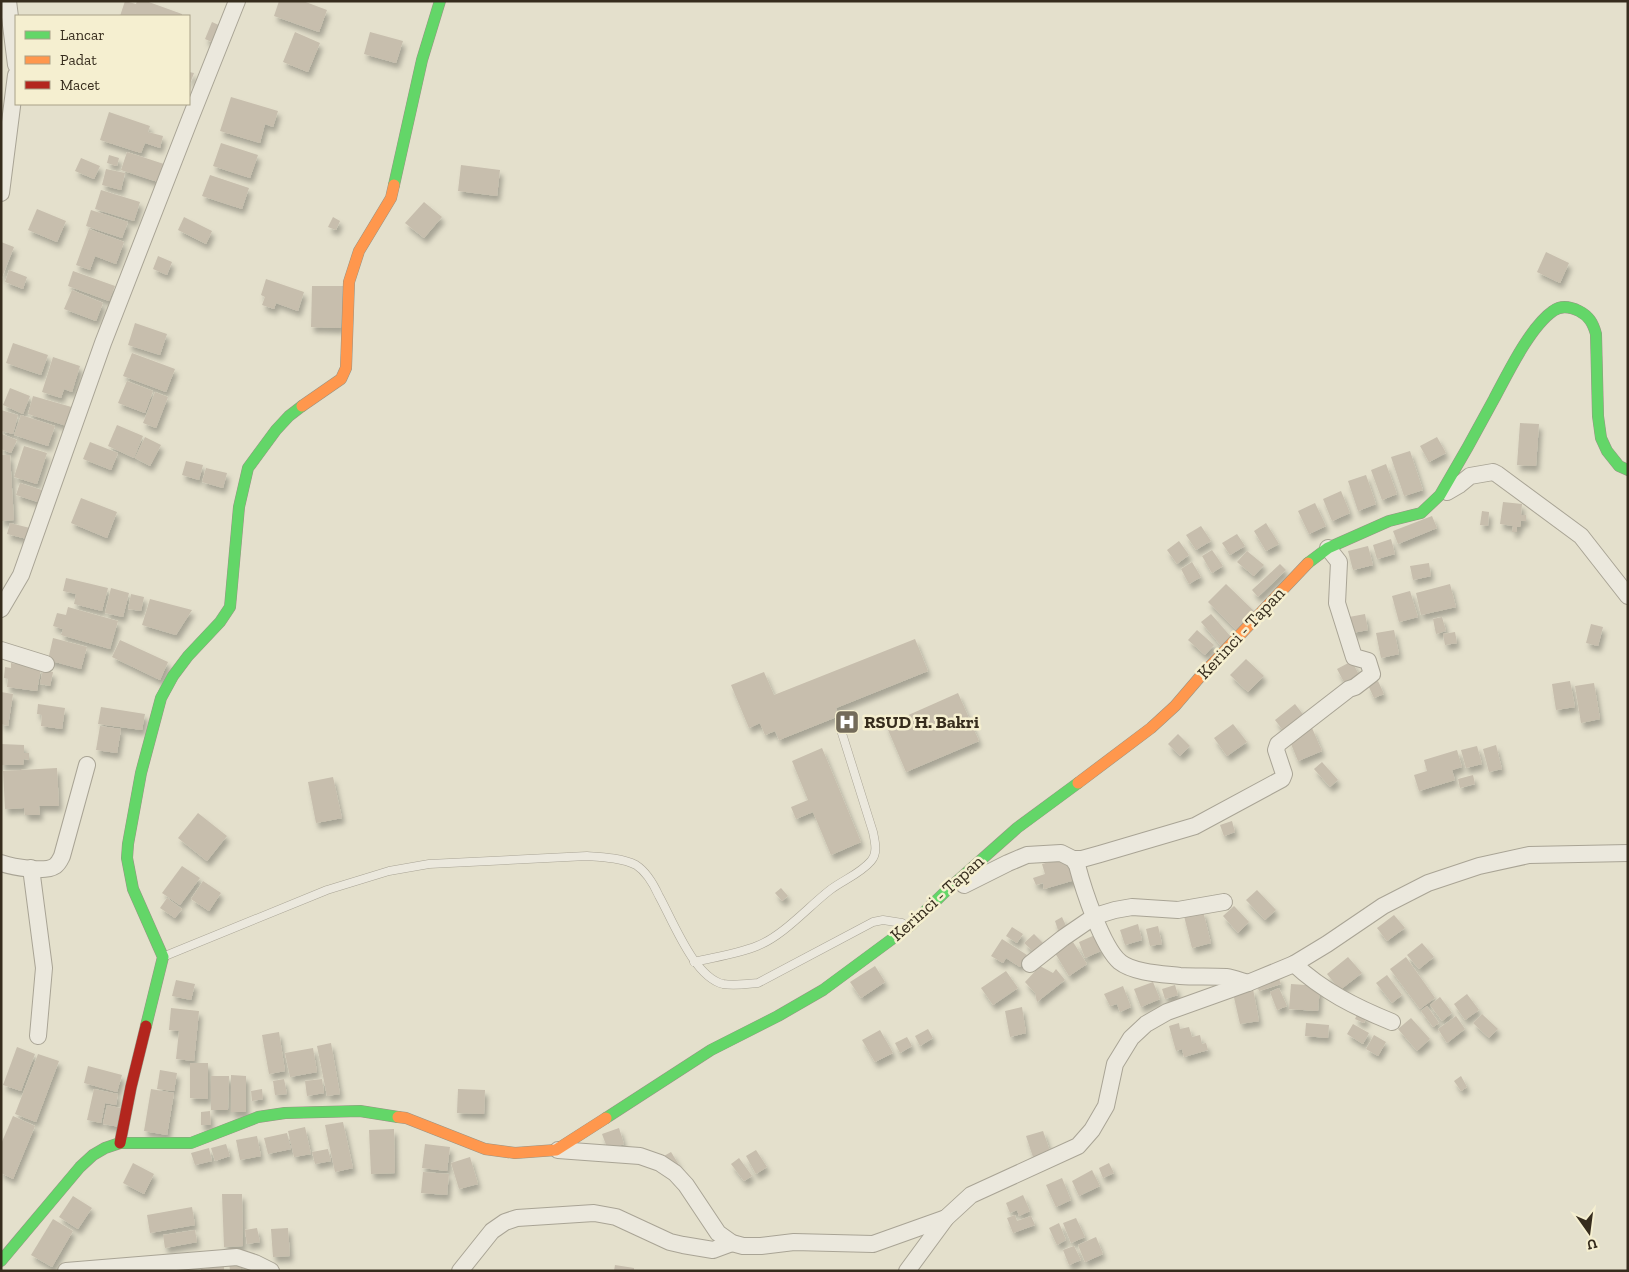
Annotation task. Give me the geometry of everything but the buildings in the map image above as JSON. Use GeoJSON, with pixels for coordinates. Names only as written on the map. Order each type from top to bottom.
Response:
{"type":"FeatureCollection","features":[{"type":"Feature","properties":{"kind":"main road"},"geometry":{"type":"LineString","coordinates":[[120,1143],[131,1087],[163,957],[133,889],[127,858],[141,773],[161,698],[173,676],[188,656],[220,622],[230,607],[239,507],[248,468],[276,430],[289,416],[344,375],[346,368],[349,282],[352,268],[359,251],[392,198],[422,60],[440,1]]}},
{"type":"Feature","properties":{"kind":"main road","name":"Kerinci - Tapan"},"geometry":{"type":"LineString","coordinates":[[1,1261],[80,1167],[93,1155],[105,1148],[120,1143],[191,1143],[258,1117],[285,1113],[360,1111],[406,1118],[486,1149],[515,1153],[556,1150],[711,1050],[824,990],[911,925],[996,846],[1035,813],[1151,728],[1175,706],[1198,678],[1312,558],[1328,548],[1390,521],[1422,513],[1440,495],[1524,346],[1546,316],[1555,309],[1563,306],[1574,308],[1594,322],[1598,416],[1601,438],[1607,452],[1620,466],[1628,470]]}},
{"type":"Feature","properties":{"kind":"street"},"geometry":{"type":"LineString","coordinates":[[8,1],[15,58]]}},
{"type":"Feature","properties":{"kind":"street"},"geometry":{"type":"LineString","coordinates":[[1,608],[21,576],[103,342],[237,1]]}},
{"type":"Feature","properties":{"kind":"street"},"geometry":{"type":"LineString","coordinates":[[1,193],[15,83]]}},
{"type":"Feature","properties":{"kind":"street"},"geometry":{"type":"LineString","coordinates":[[1440,495],[1459,485],[1470,476],[1493,472],[1497,474],[1581,536],[1628,596]]}},
{"type":"Feature","properties":{"kind":"street"},"geometry":{"type":"LineString","coordinates":[[946,892],[972,883],[1027,855],[1061,853],[1073,859],[1082,859],[1195,826],[1282,779],[1284,774],[1276,750],[1278,744],[1349,689],[1355,687],[1372,674],[1368,661],[1354,657],[1337,603],[1339,562],[1328,548]]}},
{"type":"Feature","properties":{"kind":"street"},"geometry":{"type":"LineString","coordinates":[[1,650],[46,664]]}},
{"type":"Feature","properties":{"kind":"street"},"geometry":{"type":"LineString","coordinates":[[1,863],[12,867],[48,869],[58,863],[62,856],[87,765]]}},
{"type":"Feature","properties":{"kind":"street"},"geometry":{"type":"LineString","coordinates":[[907,1271],[946,1218],[971,1195],[1078,1146],[1092,1130],[1106,1106],[1115,1064],[1130,1038],[1146,1024],[1167,1012],[1248,983],[1294,964],[1383,906],[1428,883],[1479,866],[1529,855],[1628,853]]}},
{"type":"Feature","properties":{"kind":"street"},"geometry":{"type":"LineString","coordinates":[[1073,859],[1111,953],[1122,963],[1132,968],[1150,972],[1181,976],[1227,977],[1248,983]]}},
{"type":"Feature","properties":{"kind":"street"},"geometry":{"type":"LineString","coordinates":[[31,868],[44,968],[38,1036]]}},
{"type":"Feature","properties":{"kind":"street"},"geometry":{"type":"LineString","coordinates":[[1030,964],[1093,912],[1132,908],[1178,910],[1224,902]]}},
{"type":"Feature","properties":{"kind":"street"},"geometry":{"type":"LineString","coordinates":[[1294,964],[1307,976],[1347,1003],[1392,1022]]}},
{"type":"Feature","properties":{"kind":"street"},"geometry":{"type":"LineString","coordinates":[[556,1150],[640,1156],[660,1163],[675,1173],[686,1185],[718,1233],[732,1243],[743,1246],[794,1242],[873,1244],[946,1218]]}},
{"type":"Feature","properties":{"kind":"street"},"geometry":{"type":"LineString","coordinates":[[460,1271],[492,1231],[505,1222],[517,1218],[594,1213],[606,1214],[670,1242],[683,1245],[713,1250],[732,1243]]}},
{"type":"Feature","properties":{"kind":"street"},"geometry":{"type":"LineString","coordinates":[[66,1271],[237,1257],[271,1271]]}},
{"type":"Feature","properties":{"kind":"lane"},"geometry":{"type":"LineString","coordinates":[[694,962],[750,948],[770,939],[830,890],[871,862],[875,855],[876,846],[873,832],[840,727]]}},
{"type":"Feature","properties":{"kind":"lane"},"geometry":{"type":"LineString","coordinates":[[163,957],[327,890],[389,871],[429,864],[587,856],[612,858],[636,866],[651,880],[694,962],[710,979],[724,984],[758,983],[873,922],[890,920],[911,925]]}},
{"type":"Feature","properties":{"kind":"traffic: fast"},"geometry":{"type":"LineString","coordinates":[[394,185],[422,60],[440,1]]}},
{"type":"Feature","properties":{"kind":"traffic: fast"},"geometry":{"type":"LineString","coordinates":[[1308,563],[1328,548],[1389,521],[1421,513],[1440,495],[1528,339],[1544,318],[1559,308],[1563,307],[1579,311],[1590,320],[1593,326],[1596,334],[1598,416],[1601,438],[1607,451],[1619,466],[1628,470]]}},
{"type":"Feature","properties":{"kind":"traffic: fast"},"geometry":{"type":"LineString","coordinates":[[146,1026],[163,957],[133,889],[127,858],[141,773],[161,698],[173,676],[188,656],[220,622],[230,607],[239,507],[248,468],[276,430],[302,406]]}},
{"type":"Feature","properties":{"kind":"traffic: fast"},"geometry":{"type":"LineString","coordinates":[[606,1118],[711,1050],[778,1016],[823,990],[911,925],[1017,828],[1078,783]]}},
{"type":"Feature","properties":{"kind":"traffic: fast"},"geometry":{"type":"LineString","coordinates":[[1,1261],[80,1167],[93,1155],[105,1148],[120,1143],[191,1143],[258,1117],[285,1113],[360,1111],[398,1117]]}},
{"type":"Feature","properties":{"kind":"traffic: slow"},"geometry":{"type":"LineString","coordinates":[[302,406],[341,379],[346,368],[349,282],[359,251],[391,198],[394,185]]}},
{"type":"Feature","properties":{"kind":"traffic: slow"},"geometry":{"type":"LineString","coordinates":[[1078,783],[1151,728],[1175,706],[1308,563]]}},
{"type":"Feature","properties":{"kind":"traffic: slow"},"geometry":{"type":"LineString","coordinates":[[398,1117],[406,1118],[485,1149],[515,1153],[556,1150],[606,1118]]}},
{"type":"Feature","properties":{"kind":"traffic: jam"},"geometry":{"type":"LineString","coordinates":[[120,1143],[146,1026]]}},
{"type":"Feature","properties":{"kind":"place","name":"RSUD H. Bakri"},"geometry":{"type":"Point","coordinates":[847,722]}}]}
